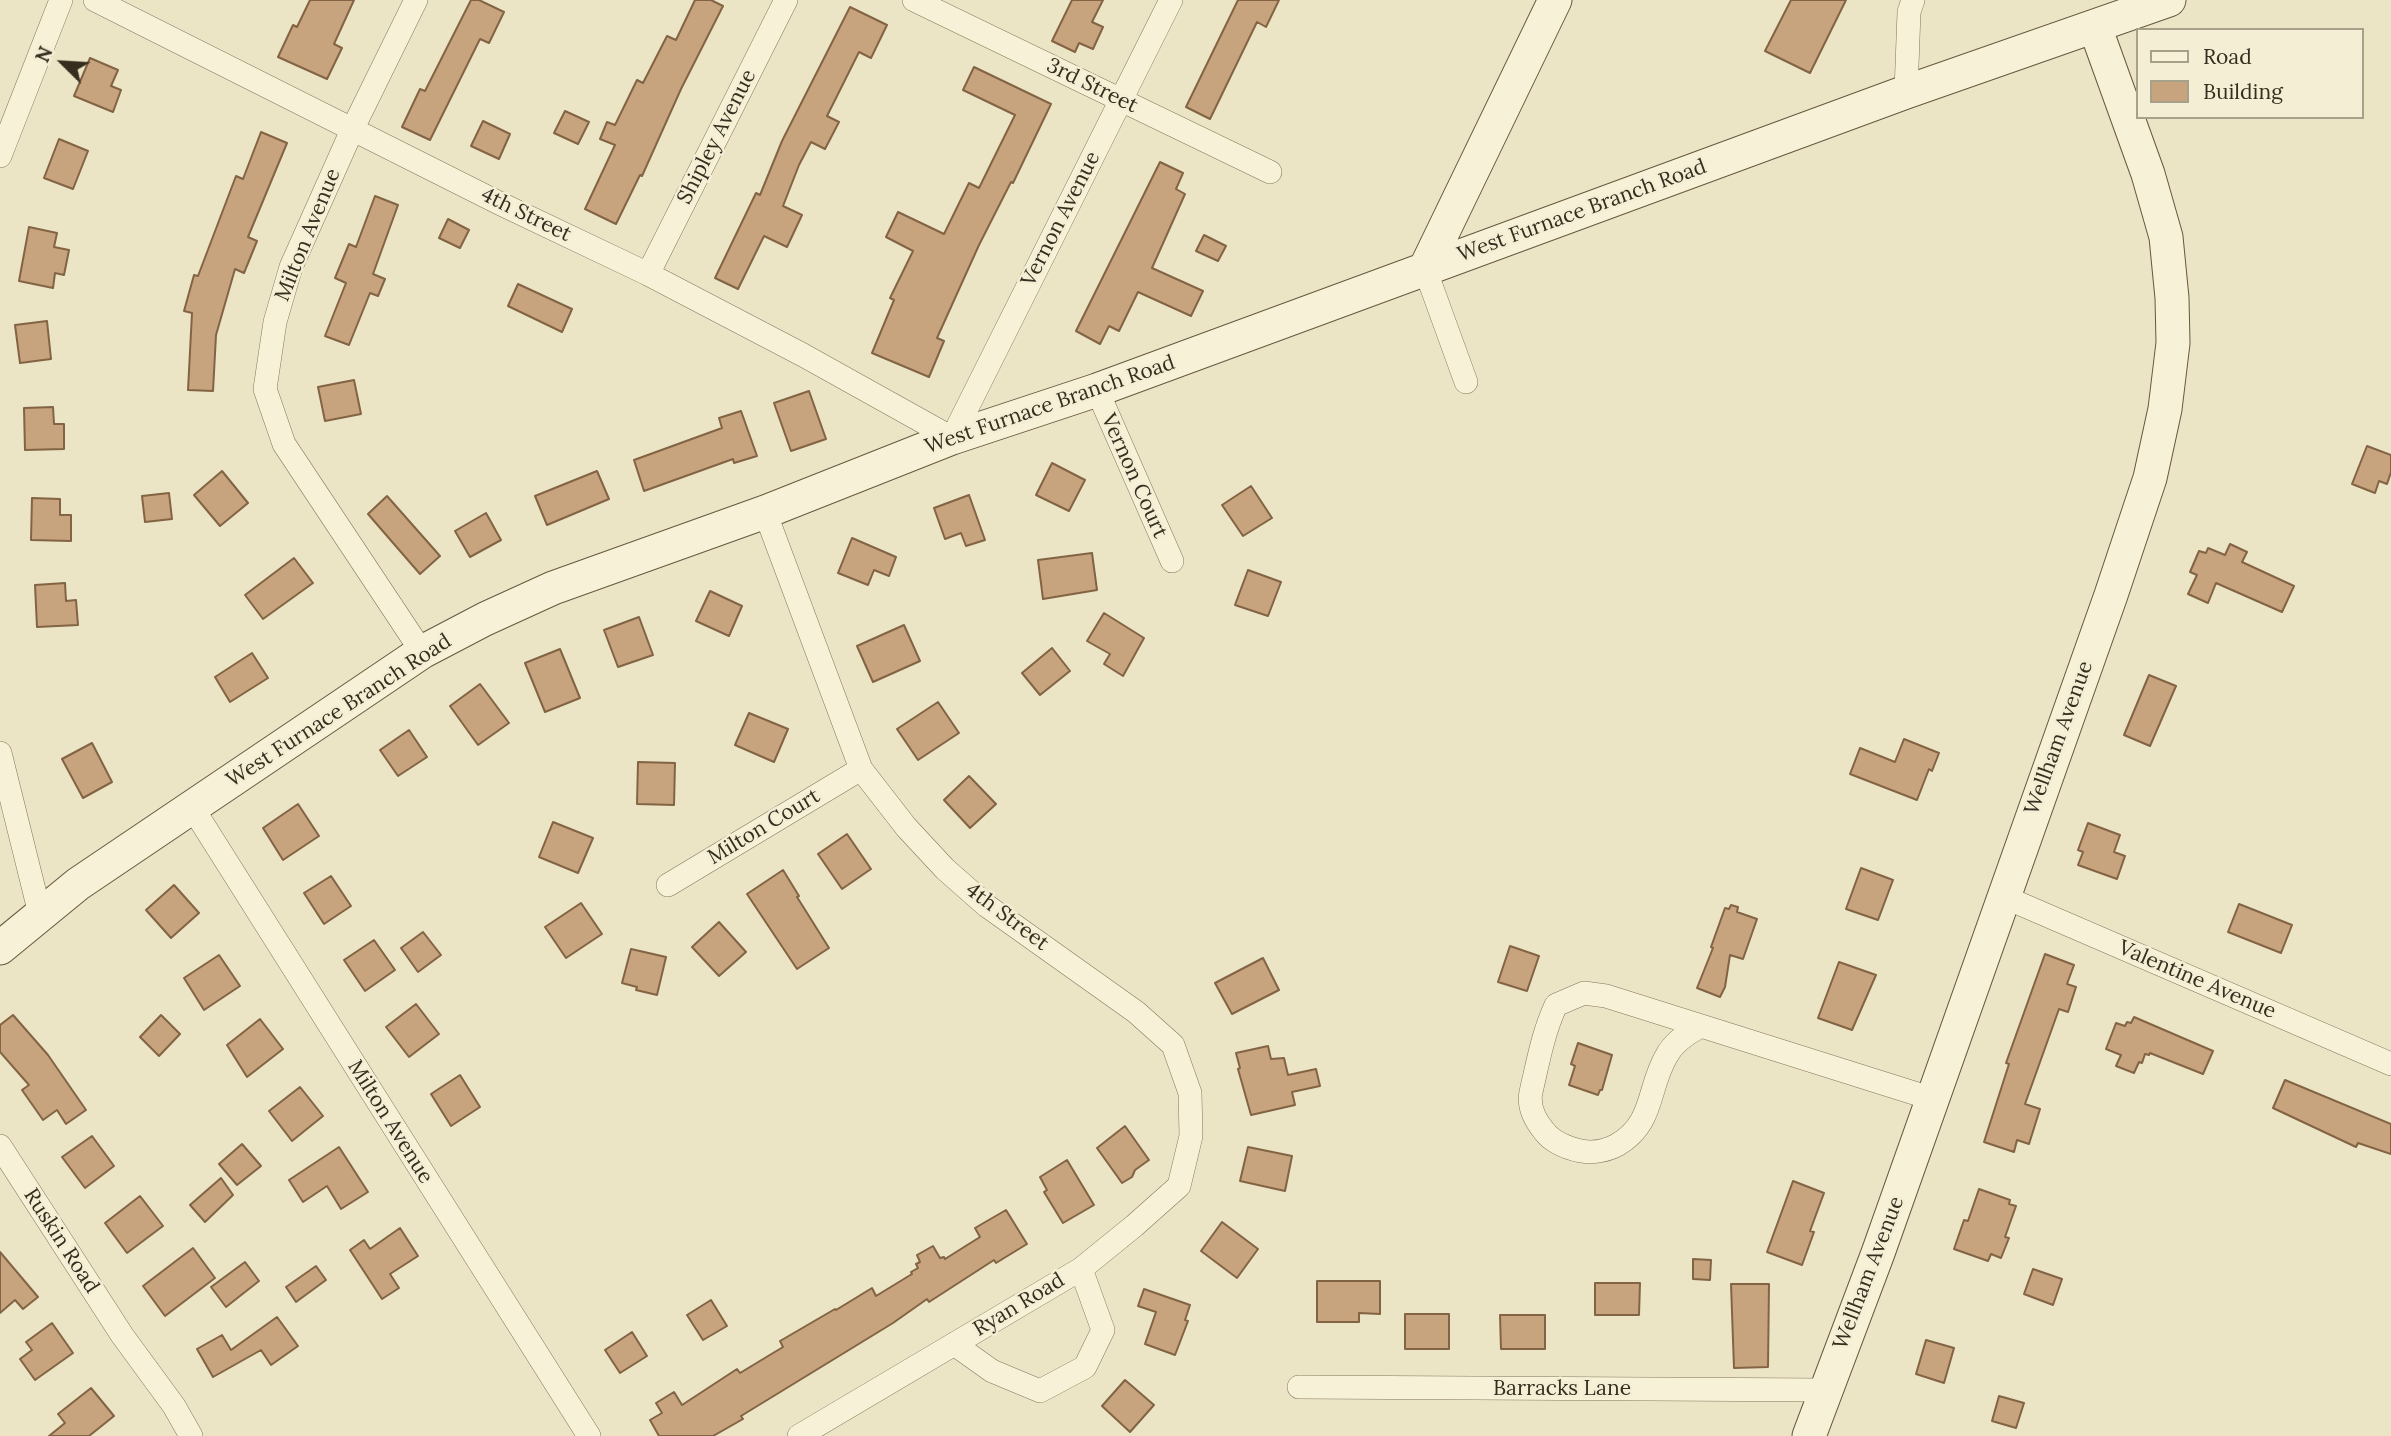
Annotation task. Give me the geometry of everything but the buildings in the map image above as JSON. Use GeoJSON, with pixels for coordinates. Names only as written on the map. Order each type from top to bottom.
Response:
{"type":"FeatureCollection","features":[{"type":"Feature","properties":{"kind":"street"},"geometry":{"type":"LineString","coordinates":[[0,156],[61,0]]}},
{"type":"Feature","properties":{"kind":"street","name":"4th Street"},"geometry":{"type":"LineString","coordinates":[[95,0],[501,204],[648,274],[803,355],[952,438]]}},
{"type":"Feature","properties":{"kind":"street","name":"Milton Avenue"},"geometry":{"type":"LineString","coordinates":[[416,0],[353,128],[291,267],[275,322],[265,389],[284,444],[422,652]]}},
{"type":"Feature","properties":{"kind":"street","name":"Shipley Avenue"},"geometry":{"type":"LineString","coordinates":[[648,274],[786,0]]}},
{"type":"Feature","properties":{"kind":"street","name":"3rd Street"},"geometry":{"type":"LineString","coordinates":[[914,0],[1269,172]]}},
{"type":"Feature","properties":{"kind":"street","name":"Vernon Avenue"},"geometry":{"type":"LineString","coordinates":[[952,438],[1171,0]]}},
{"type":"Feature","properties":{"kind":"street"},"geometry":{"type":"LineString","coordinates":[[1466,382],[1425,269],[1555,0]]}},
{"type":"Feature","properties":{"kind":"street"},"geometry":{"type":"LineString","coordinates":[[1906,92],[1909,12],[1913,0]]}},
{"type":"Feature","properties":{"kind":"street","name":"West Furnace Branch Road"},"geometry":{"type":"LineString","coordinates":[[0,948],[78,884],[422,652],[553,588],[765,512],[952,438],[1097,390],[1906,92],[2169,0]]}},
{"type":"Feature","properties":{"kind":"street","name":"Wellham Avenue"},"geometry":{"type":"LineString","coordinates":[[1809,1436],[1878,1253],[2111,594],[2150,478],[2165,409],[2173,343],[2166,237],[2148,174],[2095,27]]}},
{"type":"Feature","properties":{"kind":"street","name":"Vernon Court"},"geometry":{"type":"LineString","coordinates":[[1097,390],[1172,561]]}},
{"type":"Feature","properties":{"kind":"street","name":"4th Street"},"geometry":{"type":"LineString","coordinates":[[765,512],[861,769],[906,827],[945,869],[988,906],[1136,1012],[1172,1045],[1190,1093],[1191,1136],[1180,1186],[1081,1269]]}},
{"type":"Feature","properties":{"kind":"street"},"geometry":{"type":"LineString","coordinates":[[0,754],[40,914]]}},
{"type":"Feature","properties":{"kind":"street","name":"Milton Court"},"geometry":{"type":"LineString","coordinates":[[668,884],[861,769]]}},
{"type":"Feature","properties":{"kind":"street","name":"Milton Avenue"},"geometry":{"type":"LineString","coordinates":[[192,807],[589,1436]]}},
{"type":"Feature","properties":{"kind":"street","name":"Valentine Avenue"},"geometry":{"type":"LineString","coordinates":[[2002,896],[2391,1064]]}},
{"type":"Feature","properties":{"kind":"street"},"geometry":{"type":"LineString","coordinates":[[1699,1027],[1675,1044],[1666,1056],[1643,1123],[1627,1139],[1609,1150],[1586,1152],[1566,1148],[1545,1134],[1533,1114],[1530,1100],[1546,1027],[1556,1005],[1584,993],[1606,996],[1933,1099]]}},
{"type":"Feature","properties":{"kind":"street","name":"Ruskin Road"},"geometry":{"type":"LineString","coordinates":[[0,1146],[122,1335],[174,1406],[191,1436]]}},
{"type":"Feature","properties":{"kind":"street","name":"Ryan Road"},"geometry":{"type":"LineString","coordinates":[[799,1436],[954,1344],[1081,1269],[1103,1330],[1085,1367],[1040,1391],[992,1371],[954,1344]]}},
{"type":"Feature","properties":{"kind":"street","name":"Barracks Lane"},"geometry":{"type":"LineString","coordinates":[[1299,1387],[1825,1390]]}}]}
